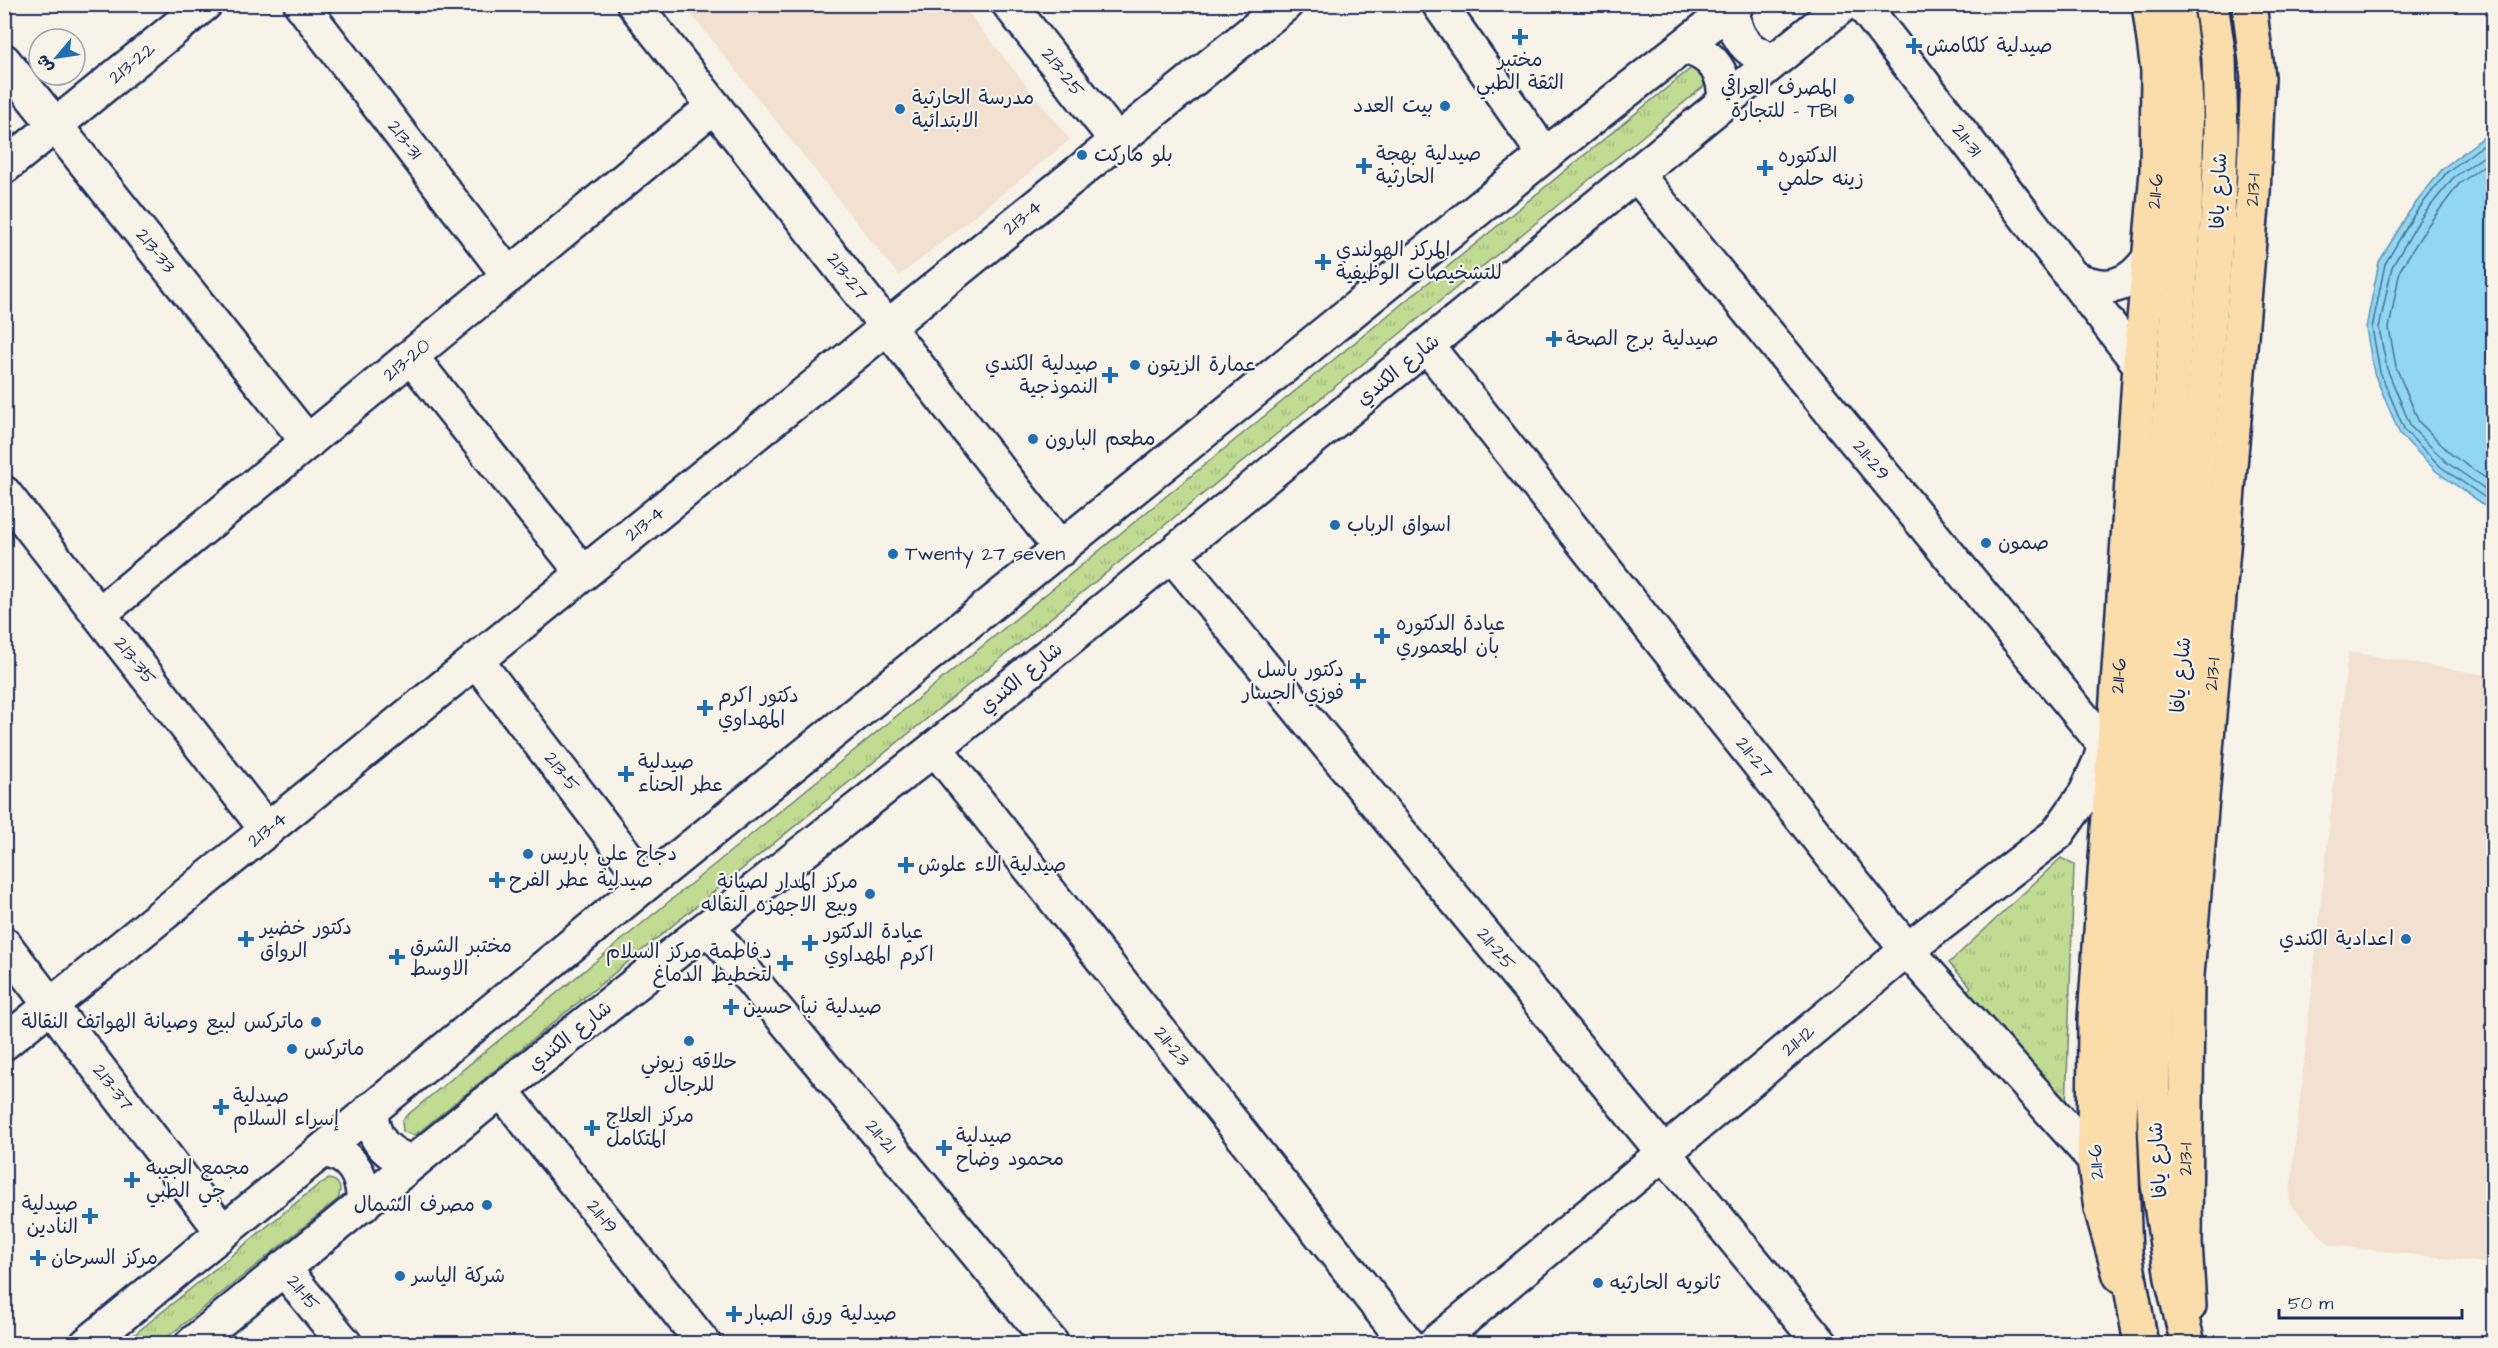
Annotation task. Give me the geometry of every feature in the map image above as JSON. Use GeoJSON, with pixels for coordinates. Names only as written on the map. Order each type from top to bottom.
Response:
{"type":"FeatureCollection","features":[{"type":"Feature","properties":{"kind":"main road","name":"211-6"},"geometry":{"type":"LineString","coordinates":[[2141,1344],[2101,1208],[2094,1159],[2095,1019],[2140,365],[2157,172],[2158,70],[2149,4]]}},
{"type":"Feature","properties":{"kind":"main road","name":"شارع يافا"},"geometry":{"type":"LineString","coordinates":[[2141,1344],[2125,1253],[2120,1127],[2122,1002],[2185,215],[2187,136],[2185,67],[2175,4]]}},
{"type":"Feature","properties":{"kind":"main road","name":"شارع يافا"},"geometry":{"type":"LineString","coordinates":[[2190,1344],[2172,1278],[2158,1184],[2153,1077],[2155,985],[2201,448],[2218,216],[2221,134],[2219,58],[2211,4]]}},
{"type":"Feature","properties":{"kind":"main road","name":"213-1"},"geometry":{"type":"LineString","coordinates":[[2190,1344],[2185,1243],[2187,975],[2253,194],[2258,77],[2253,10]]}},
{"type":"Feature","properties":{"kind":"street","name":"213-22"},"geometry":{"type":"LineString","coordinates":[[4,167],[205,4]]}},
{"type":"Feature","properties":{"kind":"street","name":"213-31"},"geometry":{"type":"LineString","coordinates":[[301,4],[509,276]]}},
{"type":"Feature","properties":{"kind":"street","name":"213-27"},"geometry":{"type":"LineString","coordinates":[[634,4],[1061,549]]}},
{"type":"Feature","properties":{"kind":"street","name":"213-25"},"geometry":{"type":"LineString","coordinates":[[1009,4],[1117,141]]}},
{"type":"Feature","properties":{"kind":"street","name":"213-4"},"geometry":{"type":"LineString","coordinates":[[4,1042],[1286,4]]}},
{"type":"Feature","properties":{"kind":"street"},"geometry":{"type":"LineString","coordinates":[[1439,4],[1545,155]]}},
{"type":"Feature","properties":{"kind":"street","name":"شارع الكندي"},"geometry":{"type":"LineString","coordinates":[[192,1344],[501,1090],[935,748],[1845,4]]}},
{"type":"Feature","properties":{"kind":"street","name":"211-31"},"geometry":{"type":"LineString","coordinates":[[1862,4],[2140,365]]}},
{"type":"Feature","properties":{"kind":"street"},"geometry":{"type":"LineString","coordinates":[[1735,6],[1735,26],[1743,43],[1763,58],[1775,60]]}},
{"type":"Feature","properties":{"kind":"street"},"geometry":{"type":"LineString","coordinates":[[87,1344],[647,883],[1545,155],[1735,6]]}},
{"type":"Feature","properties":{"kind":"street"},"geometry":{"type":"LineString","coordinates":[[1684,47],[1704,54],[1713,62],[1724,81],[1724,103]]}},
{"type":"Feature","properties":{"kind":"street","name":"213-33"},"geometry":{"type":"LineString","coordinates":[[4,61],[308,442]]}},
{"type":"Feature","properties":{"kind":"street","name":"213-20"},"geometry":{"type":"LineString","coordinates":[[99,614],[714,106]]}},
{"type":"Feature","properties":{"kind":"street","name":"211-29"},"geometry":{"type":"LineString","coordinates":[[1637,175],[2105,746]]}},
{"type":"Feature","properties":{"kind":"street"},"geometry":{"type":"LineString","coordinates":[[2072,277],[2086,284],[2100,287],[2116,286],[2130,280],[2142,270],[2150,257]]}},
{"type":"Feature","properties":{"kind":"street","name":"211-27"},"geometry":{"type":"LineString","coordinates":[[1427,346],[1907,950],[2094,1159]]}},
{"type":"Feature","properties":{"kind":"street"},"geometry":{"type":"LineString","coordinates":[[411,357],[584,573]]}},
{"type":"Feature","properties":{"kind":"street","name":"213-35"},"geometry":{"type":"LineString","coordinates":[[9,507],[99,614],[267,830]]}},
{"type":"Feature","properties":{"kind":"street","name":"211-25"},"geometry":{"type":"LineString","coordinates":[[1172,555],[1821,1344]]}},
{"type":"Feature","properties":{"kind":"street","name":"213-5"},"geometry":{"type":"LineString","coordinates":[[476,660],[647,883]]}},
{"type":"Feature","properties":{"kind":"street","name":"211-12"},"geometry":{"type":"LineString","coordinates":[[1434,1344],[1907,950],[2057,834],[2086,793],[2105,746],[2116,706]]}},
{"type":"Feature","properties":{"kind":"street","name":"211-23"},"geometry":{"type":"LineString","coordinates":[[935,748],[1408,1344]]}},
{"type":"Feature","properties":{"kind":"street","name":"211-21"},"geometry":{"type":"LineString","coordinates":[[710,927],[1052,1344]]}},
{"type":"Feature","properties":{"kind":"street","name":"213-37"},"geometry":{"type":"LineString","coordinates":[[4,944],[222,1231]]}},
{"type":"Feature","properties":{"kind":"street","name":"211-19"},"geometry":{"type":"LineString","coordinates":[[501,1090],[704,1344]]}},
{"type":"Feature","properties":{"kind":"street"},"geometry":{"type":"LineString","coordinates":[[371,1109],[373,1128],[382,1145],[396,1156],[413,1162]]}},
{"type":"Feature","properties":{"kind":"street"},"geometry":{"type":"LineString","coordinates":[[323,1151],[333,1151],[343,1156],[358,1172],[364,1194],[363,1204]]}},
{"type":"Feature","properties":{"kind":"street","name":"211-15"},"geometry":{"type":"LineString","coordinates":[[283,1268],[345,1344]]}},
{"type":"Feature","properties":{"kind":"shaded area"},"geometry":{"type":"Polygon","coordinates":[[[684,5],[962,5],[1070,140],[899,276],[684,5]]]}},
{"type":"Feature","properties":{"kind":"shaded area","name":"اعدادية الكندي"},"geometry":{"type":"Polygon","coordinates":[[[2348,652],[2493,676],[2493,1264],[2330,1245],[2289,1203],[2348,652]]]}},
{"type":"Feature","properties":{"kind":"green space"},"geometry":{"type":"Polygon","coordinates":[[[1694,68],[1706,79],[1703,87],[419,1132],[414,1135],[403,1132],[402,1121],[406,1116],[1694,68]]]}},
{"type":"Feature","properties":{"kind":"green space"},"geometry":{"type":"Polygon","coordinates":[[[2061,858],[2074,865],[2066,1109],[1965,993],[1971,987],[1949,963],[2061,858]]]}},
{"type":"Feature","properties":{"kind":"green space"},"geometry":{"type":"Polygon","coordinates":[[[329,1179],[339,1186],[338,1199],[160,1343],[124,1343],[318,1185],[329,1179]]]}},
{"type":"Feature","properties":{"kind":"water"},"geometry":{"type":"Polygon","coordinates":[[[2494,135],[2493,511],[2437,472],[2400,434],[2374,373],[2366,328],[2379,262],[2409,212],[2443,168],[2484,137],[2494,135]]]}},
{"type":"Feature","properties":{"kind":"place","name":"مختبر الثقة الطبي"},"geometry":{"type":"Point","coordinates":[1520,37]}},
{"type":"Feature","properties":{"kind":"place","name":"صيدلية كلكامش"},"geometry":{"type":"Point","coordinates":[1914,46]}},
{"type":"Feature","properties":{"kind":"place","name":"المصرف العراقي للتجارة - TBI"},"geometry":{"type":"Point","coordinates":[1849,99]}},
{"type":"Feature","properties":{"kind":"place","name":"بيت العدد"},"geometry":{"type":"Point","coordinates":[1445,106]}},
{"type":"Feature","properties":{"kind":"place","name":"مدرسة الحارثية الابتدائية"},"geometry":{"type":"Point","coordinates":[900,109]}},
{"type":"Feature","properties":{"kind":"place","name":"بلو ماركت"},"geometry":{"type":"Point","coordinates":[1082,155]}},
{"type":"Feature","properties":{"kind":"place","name":"صيدلية بهجة الحارثية"},"geometry":{"type":"Point","coordinates":[1364,166]}},
{"type":"Feature","properties":{"kind":"place","name":"الدكتوره زينه حلمي"},"geometry":{"type":"Point","coordinates":[1765,168]}},
{"type":"Feature","properties":{"kind":"place","name":"المركز الهولندي للتشخيصات الوظيفية"},"geometry":{"type":"Point","coordinates":[1323,262]}},
{"type":"Feature","properties":{"kind":"place","name":"صيدلية برج الصحة"},"geometry":{"type":"Point","coordinates":[1554,339]}},
{"type":"Feature","properties":{"kind":"place","name":"عمارة الزيتون"},"geometry":{"type":"Point","coordinates":[1135,365]}},
{"type":"Feature","properties":{"kind":"place","name":"صيدلية الكندي النموذجية"},"geometry":{"type":"Point","coordinates":[1110,375]}},
{"type":"Feature","properties":{"kind":"place","name":"مطعم البارون"},"geometry":{"type":"Point","coordinates":[1033,439]}},
{"type":"Feature","properties":{"kind":"place","name":"اسواق الرباب"},"geometry":{"type":"Point","coordinates":[1335,525]}},
{"type":"Feature","properties":{"kind":"place","name":"صمون"},"geometry":{"type":"Point","coordinates":[1986,543]}},
{"type":"Feature","properties":{"kind":"place","name":"Twenty 27 seven"},"geometry":{"type":"Point","coordinates":[893,554]}},
{"type":"Feature","properties":{"kind":"place","name":"عيادة الدكتوره بان المعموري"},"geometry":{"type":"Point","coordinates":[1382,636]}},
{"type":"Feature","properties":{"kind":"place","name":"دكتور باسل فوزي الجسار"},"geometry":{"type":"Point","coordinates":[1358,681]}},
{"type":"Feature","properties":{"kind":"place","name":"دكتور اكرم المهداوي"},"geometry":{"type":"Point","coordinates":[705,708]}},
{"type":"Feature","properties":{"kind":"place","name":"صيدلية عطر الحناء"},"geometry":{"type":"Point","coordinates":[626,774]}},
{"type":"Feature","properties":{"kind":"place","name":"دجاج علي باريس"},"geometry":{"type":"Point","coordinates":[528,854]}},
{"type":"Feature","properties":{"kind":"place","name":"صيدلية الاء علوش"},"geometry":{"type":"Point","coordinates":[906,865]}},
{"type":"Feature","properties":{"kind":"place","name":"صيدلية عطر الفرح"},"geometry":{"type":"Point","coordinates":[497,880]}},
{"type":"Feature","properties":{"kind":"place","name":"مركز المدار لصيانة وبيع الاجهزه النقاله"},"geometry":{"type":"Point","coordinates":[870,894]}},
{"type":"Feature","properties":{"kind":"place","name":"دكتور خضير الرواق"},"geometry":{"type":"Point","coordinates":[246,939]}},
{"type":"Feature","properties":{"kind":"place","name":"اعدادية الكندي"},"geometry":{"type":"Point","coordinates":[2406,939]}},
{"type":"Feature","properties":{"kind":"place","name":"عيادة الدكتور اكرم المهداوي"},"geometry":{"type":"Point","coordinates":[810,943]}},
{"type":"Feature","properties":{"kind":"place","name":"مختبر الشرق الاوسط"},"geometry":{"type":"Point","coordinates":[397,957]}},
{"type":"Feature","properties":{"kind":"place","name":"د.فاطمة مركز السلام لتخطيط الدماغ"},"geometry":{"type":"Point","coordinates":[785,963]}},
{"type":"Feature","properties":{"kind":"place","name":"صيدلية نبأ حسين"},"geometry":{"type":"Point","coordinates":[731,1007]}},
{"type":"Feature","properties":{"kind":"place","name":"ماتركس لبيع وصيانة الهواتف النقالة"},"geometry":{"type":"Point","coordinates":[316,1022]}},
{"type":"Feature","properties":{"kind":"place","name":"حلاقه زيوني للرجال"},"geometry":{"type":"Point","coordinates":[689,1041]}},
{"type":"Feature","properties":{"kind":"place","name":"ماتركس"},"geometry":{"type":"Point","coordinates":[292,1049]}},
{"type":"Feature","properties":{"kind":"place","name":"صيدلية إسراء السلام"},"geometry":{"type":"Point","coordinates":[221,1107]}},
{"type":"Feature","properties":{"kind":"place","name":"مركز العلاج المتكامل"},"geometry":{"type":"Point","coordinates":[592,1128]}},
{"type":"Feature","properties":{"kind":"place","name":"صيدلية محمود وضاح"},"geometry":{"type":"Point","coordinates":[944,1148]}},
{"type":"Feature","properties":{"kind":"place","name":"مجمع الجيبه جي الطبي"},"geometry":{"type":"Point","coordinates":[132,1180]}},
{"type":"Feature","properties":{"kind":"place","name":"مصرف الشمال"},"geometry":{"type":"Point","coordinates":[487,1205]}},
{"type":"Feature","properties":{"kind":"place","name":"صيدلية النادين"},"geometry":{"type":"Point","coordinates":[90,1216]}},
{"type":"Feature","properties":{"kind":"place","name":"مركز السرحان"},"geometry":{"type":"Point","coordinates":[38,1258]}},
{"type":"Feature","properties":{"kind":"place","name":"شركة الياسر"},"geometry":{"type":"Point","coordinates":[400,1276]}},
{"type":"Feature","properties":{"kind":"place","name":"ثانويه الحارثيه"},"geometry":{"type":"Point","coordinates":[1598,1283]}},
{"type":"Feature","properties":{"kind":"place","name":"صيدلية ورق الصبار"},"geometry":{"type":"Point","coordinates":[734,1314]}}]}
